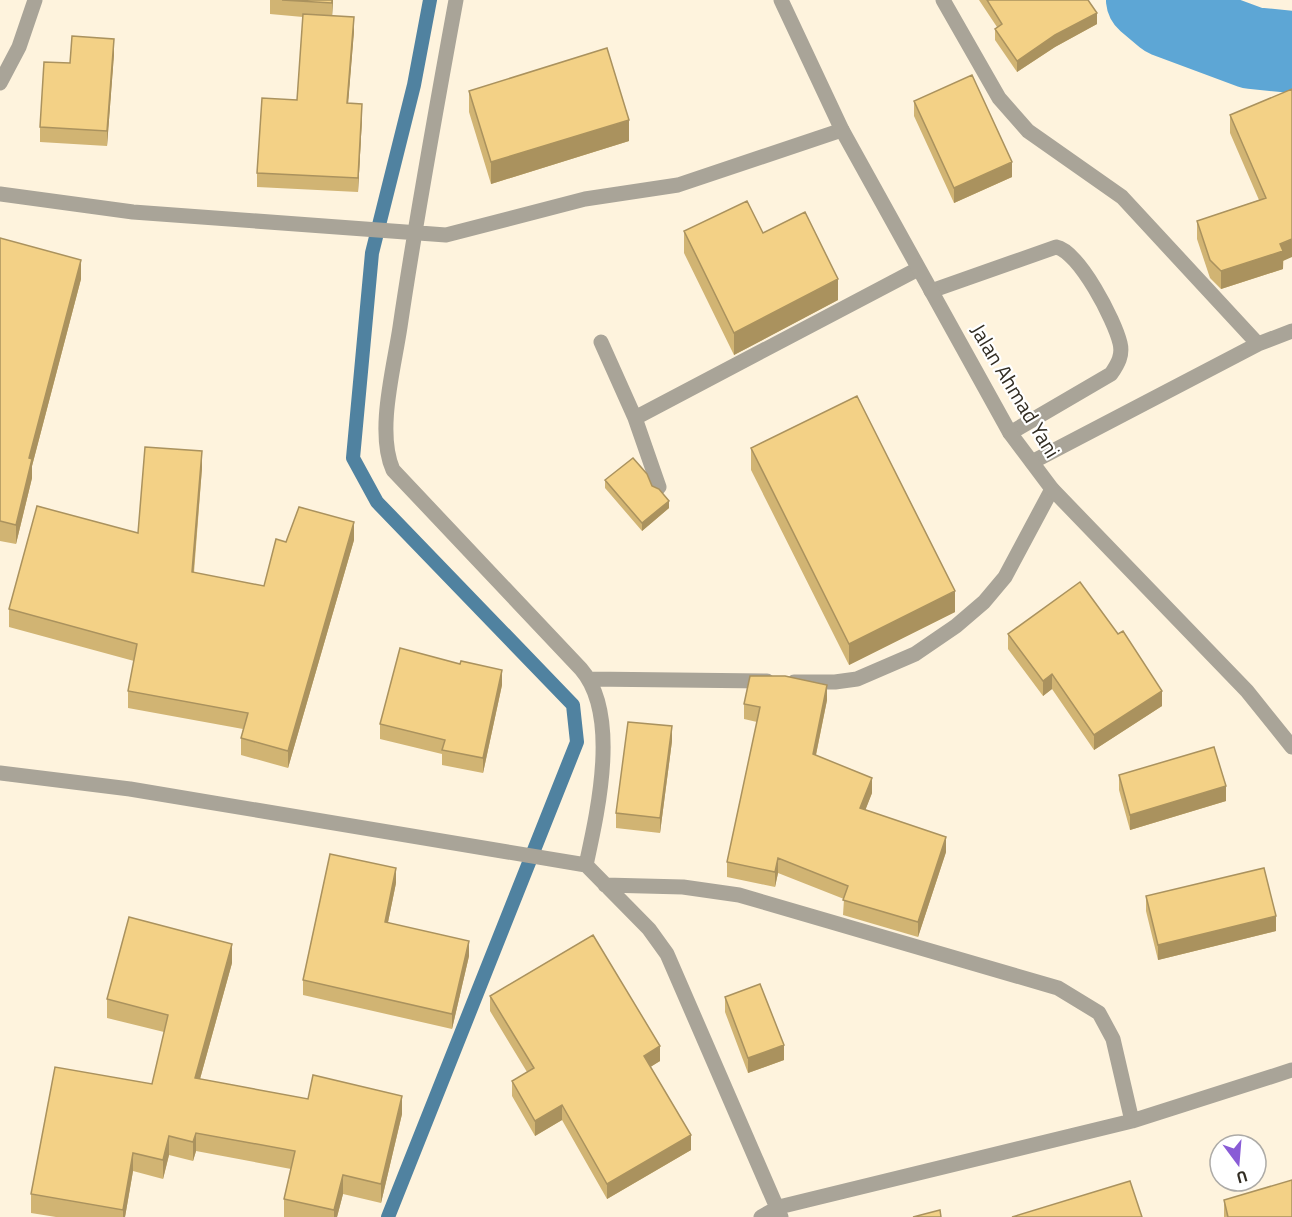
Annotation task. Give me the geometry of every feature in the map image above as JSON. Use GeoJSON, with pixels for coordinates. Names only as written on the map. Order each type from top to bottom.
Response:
{"type":"FeatureCollection","features":[{"type":"Feature","properties":{"kind":"street"},"geometry":{"type":"LineString","coordinates":[[0,83],[19,48],[35,0]]}},
{"type":"Feature","properties":{"kind":"street"},"geometry":{"type":"LineString","coordinates":[[456,0],[414,234],[387,415],[388,460],[400,478],[589,679],[597,693],[603,728],[597,817],[586,865]]}},
{"type":"Feature","properties":{"kind":"street","name":"Jalan Ahmad Yani"},"geometry":{"type":"LineString","coordinates":[[781,0],[842,130],[1010,433],[1052,489],[1247,692],[1292,747]]}},
{"type":"Feature","properties":{"kind":"street"},"geometry":{"type":"LineString","coordinates":[[943,0],[999,98],[1028,132],[1122,197],[1258,344]]}},
{"type":"Feature","properties":{"kind":"street"},"geometry":{"type":"LineString","coordinates":[[0,194],[133,212],[446,235],[585,198],[678,185],[842,130]]}},
{"type":"Feature","properties":{"kind":"street"},"geometry":{"type":"LineString","coordinates":[[931,291],[1056,247],[1067,250],[1096,290],[1120,343],[1118,365],[1111,374],[1010,433]]}},
{"type":"Feature","properties":{"kind":"street"},"geometry":{"type":"LineString","coordinates":[[635,418],[918,269]]}},
{"type":"Feature","properties":{"kind":"street"},"geometry":{"type":"LineString","coordinates":[[1032,462],[1258,344],[1292,331]]}},
{"type":"Feature","properties":{"kind":"street"},"geometry":{"type":"LineString","coordinates":[[601,342],[635,418],[659,487]]}},
{"type":"Feature","properties":{"kind":"street"},"geometry":{"type":"LineString","coordinates":[[589,679],[835,682],[857,679],[915,654],[956,626],[984,602],[1010,569],[1052,489]]}},
{"type":"Feature","properties":{"kind":"street"},"geometry":{"type":"LineString","coordinates":[[0,773],[130,789],[586,865],[649,929],[667,954],[780,1212]]}},
{"type":"Feature","properties":{"kind":"street"},"geometry":{"type":"LineString","coordinates":[[605,885],[683,887],[740,895],[1058,988],[1099,1013],[1104,1021],[1113,1039],[1132,1121]]}},
{"type":"Feature","properties":{"kind":"street"},"geometry":{"type":"LineString","coordinates":[[761,1217],[1132,1121],[1292,1070]]}},
{"type":"Feature","properties":{"kind":"building"},"geometry":{"type":"Polygon","coordinates":[[[282,0],[332,0],[332,3],[282,0]]]}},
{"type":"Feature","properties":{"kind":"building"},"geometry":{"type":"Polygon","coordinates":[[[987,0],[1088,0],[1097,13],[1055,35],[1017,61],[995,29],[1002,24],[987,0]]]}},
{"type":"Feature","properties":{"kind":"building"},"geometry":{"type":"Polygon","coordinates":[[[303,14],[354,17],[347,103],[362,104],[358,178],[257,173],[262,98],[297,100],[303,14]]]}},
{"type":"Feature","properties":{"kind":"building"},"geometry":{"type":"Polygon","coordinates":[[[72,36],[114,39],[107,131],[40,127],[44,62],[70,63],[72,36]]]}},
{"type":"Feature","properties":{"kind":"building"},"geometry":{"type":"Polygon","coordinates":[[[607,48],[629,120],[491,162],[469,91],[607,48]]]}},
{"type":"Feature","properties":{"kind":"building"},"geometry":{"type":"Polygon","coordinates":[[[972,75],[1012,162],[954,188],[914,101],[972,75]]]}},
{"type":"Feature","properties":{"kind":"building"},"geometry":{"type":"Polygon","coordinates":[[[1292,89],[1292,239],[1280,244],[1283,251],[1221,271],[1210,260],[1197,221],[1266,198],[1230,115],[1292,89]]]}},
{"type":"Feature","properties":{"kind":"building"},"geometry":{"type":"Polygon","coordinates":[[[747,201],[763,233],[805,212],[838,279],[734,333],[684,231],[747,201]]]}},
{"type":"Feature","properties":{"kind":"building"},"geometry":{"type":"Polygon","coordinates":[[[0,238],[81,260],[29,458],[32,459],[16,525],[0,521],[0,238]]]}},
{"type":"Feature","properties":{"kind":"building"},"geometry":{"type":"Polygon","coordinates":[[[857,396],[955,591],[849,644],[751,448],[857,396]]]}},
{"type":"Feature","properties":{"kind":"building"},"geometry":{"type":"Polygon","coordinates":[[[145,447],[202,451],[192,572],[264,586],[276,539],[286,542],[299,507],[354,522],[288,751],[241,738],[248,713],[128,691],[137,644],[9,609],[37,506],[138,533],[145,447]]]}},
{"type":"Feature","properties":{"kind":"building"},"geometry":{"type":"Polygon","coordinates":[[[633,458],[647,474],[652,486],[659,489],[669,501],[642,523],[605,480],[633,458]]]}},
{"type":"Feature","properties":{"kind":"building"},"geometry":{"type":"Polygon","coordinates":[[[1080,582],[1118,634],[1123,631],[1162,691],[1094,735],[1052,674],[1043,681],[1008,634],[1080,582]]]}},
{"type":"Feature","properties":{"kind":"building"},"geometry":{"type":"Polygon","coordinates":[[[400,648],[460,664],[461,661],[502,670],[483,758],[442,750],[445,740],[380,724],[400,648]]]}},
{"type":"Feature","properties":{"kind":"building"},"geometry":{"type":"Polygon","coordinates":[[[750,676],[785,676],[827,685],[813,754],[872,778],[860,808],[946,837],[918,922],[843,900],[848,886],[778,858],[775,872],[727,862],[760,707],[744,704],[750,676]]]}},
{"type":"Feature","properties":{"kind":"building"},"geometry":{"type":"Polygon","coordinates":[[[628,722],[672,726],[660,818],[616,813],[628,722]]]}},
{"type":"Feature","properties":{"kind":"building"},"geometry":{"type":"Polygon","coordinates":[[[1214,747],[1226,786],[1130,815],[1119,775],[1214,747]]]}},
{"type":"Feature","properties":{"kind":"building"},"geometry":{"type":"Polygon","coordinates":[[[330,854],[396,868],[385,922],[469,941],[452,1014],[303,980],[330,854]]]}},
{"type":"Feature","properties":{"kind":"building"},"geometry":{"type":"Polygon","coordinates":[[[1264,868],[1276,916],[1158,945],[1146,896],[1264,868]]]}},
{"type":"Feature","properties":{"kind":"building"},"geometry":{"type":"Polygon","coordinates":[[[129,917],[232,944],[195,1078],[308,1099],[313,1075],[402,1096],[381,1184],[343,1175],[334,1210],[284,1199],[295,1151],[196,1133],[193,1142],[169,1136],[163,1160],[133,1153],[123,1210],[31,1194],[55,1067],[152,1084],[168,1015],[107,999],[129,917]]]}},
{"type":"Feature","properties":{"kind":"building"},"geometry":{"type":"Polygon","coordinates":[[[593,935],[660,1046],[644,1056],[691,1135],[607,1184],[562,1105],[535,1121],[512,1081],[534,1068],[490,996],[593,935]]]}},
{"type":"Feature","properties":{"kind":"building"},"geometry":{"type":"Polygon","coordinates":[[[760,984],[784,1045],[748,1058],[725,997],[760,984]]]}},
{"type":"Feature","properties":{"kind":"building"},"geometry":{"type":"Polygon","coordinates":[[[1292,1180],[1292,1217],[1228,1217],[1224,1200],[1248,1193],[1268,1193],[1268,1187],[1292,1180]]]}},
{"type":"Feature","properties":{"kind":"building"},"geometry":{"type":"Polygon","coordinates":[[[1130,1181],[1142,1217],[1012,1217],[1130,1181]]]}},
{"type":"Feature","properties":{"kind":"building"},"geometry":{"type":"Polygon","coordinates":[[[940,1210],[941,1217],[913,1217],[940,1210]]]}},
{"type":"Feature","properties":{"kind":"waterway"},"geometry":{"type":"LineString","coordinates":[[388,1217],[577,742],[573,705],[377,502],[353,458],[372,253],[414,85],[430,0]]}},
{"type":"Feature","properties":{"kind":"waterway"},"geometry":{"type":"LineString","coordinates":[[1147,0],[1166,16],[1252,48],[1292,52]]}}]}
